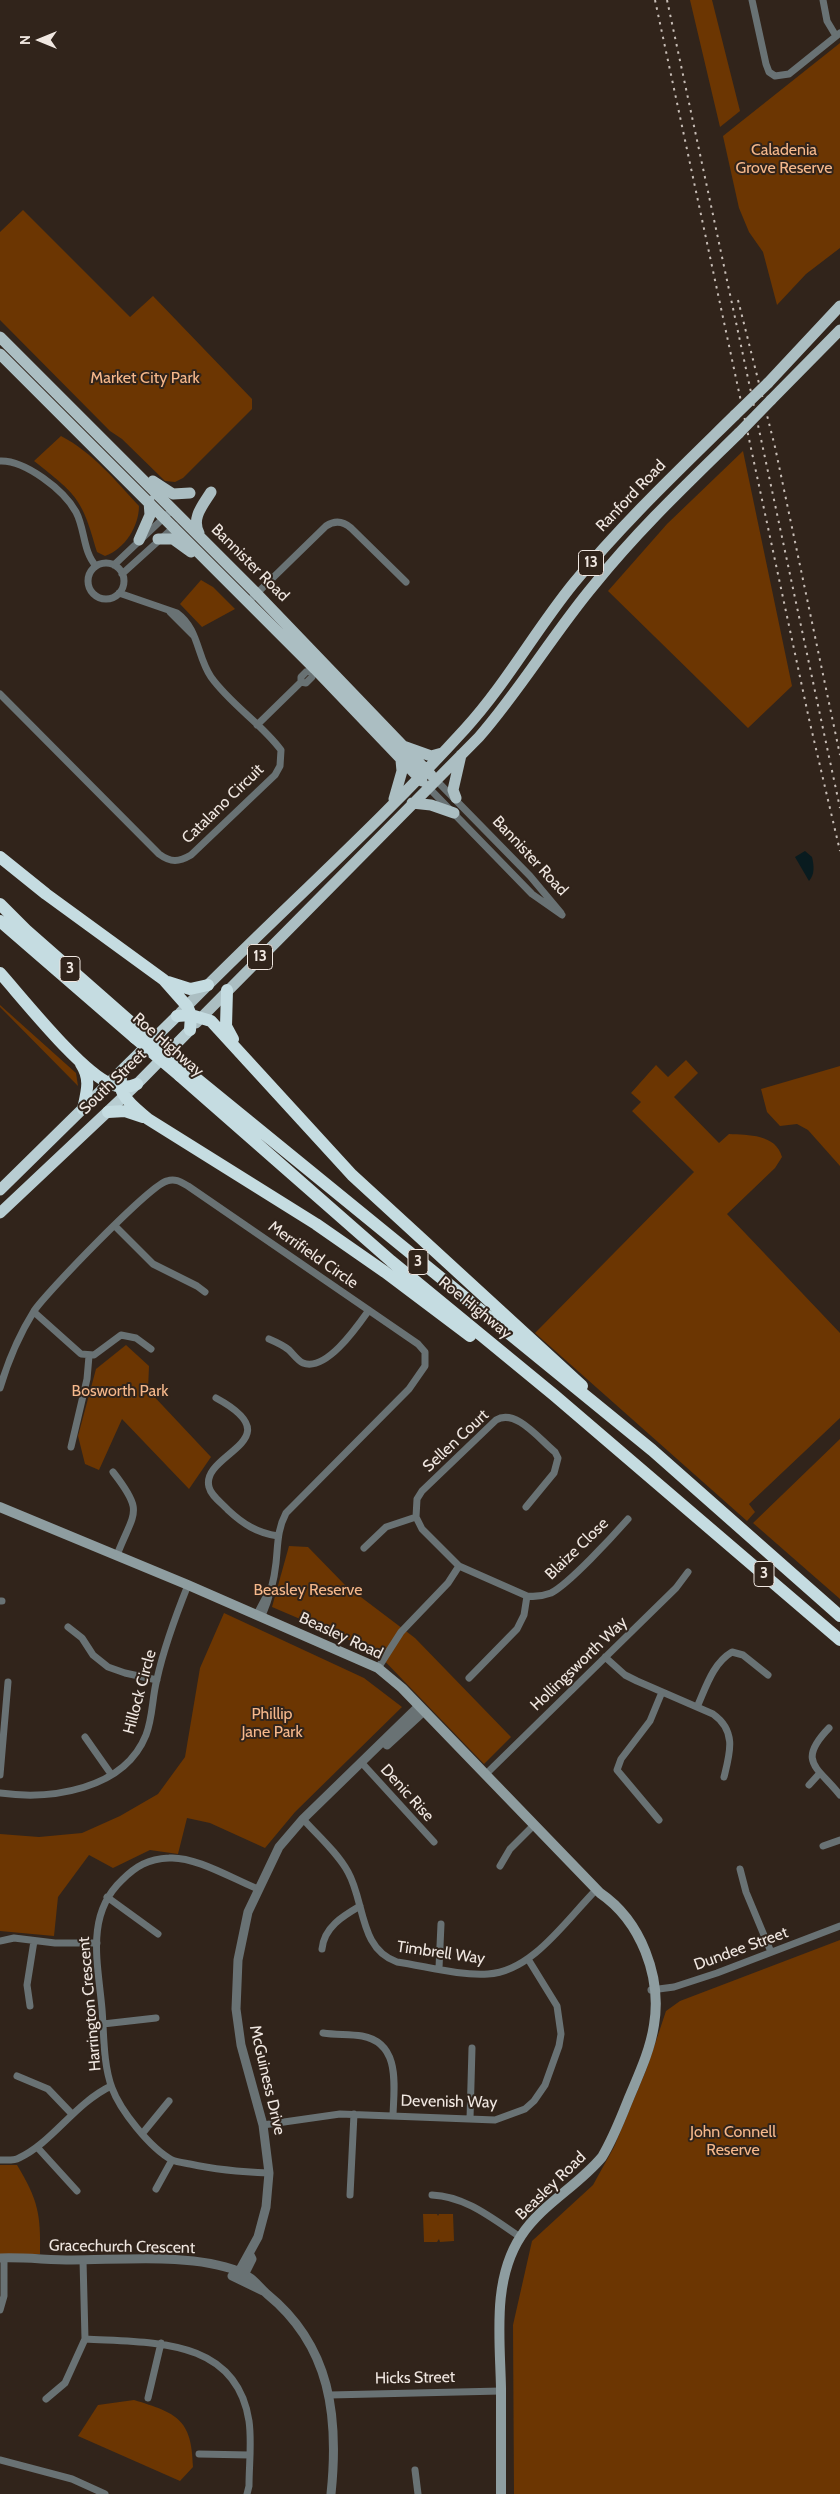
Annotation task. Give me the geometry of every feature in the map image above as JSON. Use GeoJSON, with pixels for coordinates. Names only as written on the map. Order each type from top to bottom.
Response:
{"type":"FeatureCollection","features":[{"type":"Feature","properties":{"kind":"highway"},"geometry":{"type":"LineString","coordinates":[[0,857],[46,894],[164,980],[194,1012],[212,1021],[352,1175],[652,1450]]}},
{"type":"Feature","properties":{"kind":"highway","name":"Roe Highway"},"geometry":{"type":"LineString","coordinates":[[0,904],[139,1035]]}},
{"type":"Feature","properties":{"kind":"highway","name":"Roe Highway"},"geometry":{"type":"LineString","coordinates":[[0,921],[183,1073],[391,1261],[554,1395],[840,1640]]}},
{"type":"Feature","properties":{"kind":"highway"},"geometry":{"type":"LineString","coordinates":[[0,974],[77,1058],[118,1089],[148,1119]]}},
{"type":"Feature","properties":{"kind":"highway"},"geometry":{"type":"LineString","coordinates":[[164,980],[190,989],[208,985]]}},
{"type":"Feature","properties":{"kind":"highway"},"geometry":{"type":"LineString","coordinates":[[227,990],[226,1026],[239,1049]]}},
{"type":"Feature","properties":{"kind":"highway"},"geometry":{"type":"LineString","coordinates":[[177,1016],[194,1012]]}},
{"type":"Feature","properties":{"kind":"highway"},"geometry":{"type":"LineString","coordinates":[[190,1030],[194,1012]]}},
{"type":"Feature","properties":{"kind":"highway","name":"South Street"},"geometry":{"type":"LineString","coordinates":[[124,1070],[177,1016]]}},
{"type":"Feature","properties":{"kind":"highway","name":"South Street"},"geometry":{"type":"LineString","coordinates":[[137,1084],[190,1030]]}},
{"type":"Feature","properties":{"kind":"highway"},"geometry":{"type":"LineString","coordinates":[[77,1058],[87,1074],[88,1087],[83,1109]]}},
{"type":"Feature","properties":{"kind":"highway"},"geometry":{"type":"LineString","coordinates":[[118,1089],[124,1070]]}},
{"type":"Feature","properties":{"kind":"highway","name":"Roe Highway"},"geometry":{"type":"LineString","coordinates":[[183,1073],[652,1450],[840,1616]]}},
{"type":"Feature","properties":{"kind":"highway"},"geometry":{"type":"LineString","coordinates":[[118,1089],[137,1084]]}},
{"type":"Feature","properties":{"kind":"highway","name":"South Street"},"geometry":{"type":"LineString","coordinates":[[0,1190],[83,1109],[118,1089]]}},
{"type":"Feature","properties":{"kind":"highway","name":"South Street"},"geometry":{"type":"LineString","coordinates":[[0,1213],[108,1112],[118,1089]]}},
{"type":"Feature","properties":{"kind":"highway"},"geometry":{"type":"LineString","coordinates":[[108,1112],[125,1111],[148,1119],[316,1224],[554,1395]]}},
{"type":"Feature","properties":{"kind":"main road","name":"Ranford Road"},"geometry":{"type":"LineString","coordinates":[[422,773],[444,752],[493,696],[571,587],[605,546],[768,383],[840,306]]}},
{"type":"Feature","properties":{"kind":"main road","name":"Ranford Road"},"geometry":{"type":"LineString","coordinates":[[432,783],[461,755],[511,700],[577,606],[625,548],[656,514],[840,330]]}},
{"type":"Feature","properties":{"kind":"main road","name":"Bannister Road"},"geometry":{"type":"LineString","coordinates":[[0,337],[140,476],[204,557],[315,669],[401,760],[422,773]]}},
{"type":"Feature","properties":{"kind":"main road","name":"Bannister Road"},"geometry":{"type":"LineString","coordinates":[[0,354],[149,501],[169,513]]}},
{"type":"Feature","properties":{"kind":"main road"},"geometry":{"type":"LineString","coordinates":[[140,476],[150,479],[173,494],[190,493]]}},
{"type":"Feature","properties":{"kind":"main road"},"geometry":{"type":"LineString","coordinates":[[202,538],[197,529],[196,520],[210,492]]}},
{"type":"Feature","properties":{"kind":"main road"},"geometry":{"type":"LineString","coordinates":[[139,540],[150,515],[149,501]]}},
{"type":"Feature","properties":{"kind":"main road","name":"Bannister Road"},"geometry":{"type":"LineString","coordinates":[[178,523],[202,538],[329,667],[400,744],[432,783]]}},
{"type":"Feature","properties":{"kind":"main road"},"geometry":{"type":"LineString","coordinates":[[158,539],[173,539],[198,558],[204,557]]}},
{"type":"Feature","properties":{"kind":"main road"},"geometry":{"type":"LineString","coordinates":[[400,744],[432,756],[444,752]]}},
{"type":"Feature","properties":{"kind":"main road"},"geometry":{"type":"LineString","coordinates":[[456,798],[453,790],[461,755]]}},
{"type":"Feature","properties":{"kind":"main road"},"geometry":{"type":"LineString","coordinates":[[392,802],[401,777],[401,760]]}},
{"type":"Feature","properties":{"kind":"main road","name":"13"},"geometry":{"type":"LineString","coordinates":[[194,1012],[208,985],[345,852],[422,773]]}},
{"type":"Feature","properties":{"kind":"main road","name":"13"},"geometry":{"type":"LineString","coordinates":[[194,1012],[227,990],[432,783]]}},
{"type":"Feature","properties":{"kind":"main road"},"geometry":{"type":"LineString","coordinates":[[412,803],[431,805],[454,813]]}},
{"type":"Feature","properties":{"kind":"main road","name":"Beasley Road"},"geometry":{"type":"LineString","coordinates":[[0,1507],[259,1615],[378,1668],[421,1708],[598,1891],[628,1930],[639,1949],[653,1990],[650,2020],[644,2049],[605,2143],[586,2169],[546,2201],[519,2236],[504,2262],[498,2289],[500,2494]]}},
{"type":"Feature","properties":{"kind":"street"},"geometry":{"type":"LineString","coordinates":[[752,0],[766,64],[769,72],[775,76],[789,74],[838,34],[827,21],[823,0]]}},
{"type":"Feature","properties":{"kind":"street"},"geometry":{"type":"LineString","coordinates":[[0,461],[13,462],[27,468],[66,499],[76,512],[87,550],[96,566],[105,563],[114,565],[122,574],[123,584],[119,593]]}},
{"type":"Feature","properties":{"kind":"street"},"geometry":{"type":"LineString","coordinates":[[114,565],[169,513]]}},
{"type":"Feature","properties":{"kind":"street"},"geometry":{"type":"LineString","coordinates":[[248,602],[326,526],[336,522],[344,523],[351,528],[406,582]]}},
{"type":"Feature","properties":{"kind":"street"},"geometry":{"type":"LineString","coordinates":[[122,574],[158,539],[178,523]]}},
{"type":"Feature","properties":{"kind":"street","name":"Catalano Circuit"},"geometry":{"type":"LineString","coordinates":[[0,694],[152,848],[167,860],[175,862],[191,855],[275,774],[280,766],[281,750],[210,676],[191,627],[184,618],[177,613],[119,593],[109,599],[103,599],[92,593],[89,588],[89,576],[96,566]]}},
{"type":"Feature","properties":{"kind":"street"},"geometry":{"type":"LineString","coordinates":[[257,725],[301,682],[306,683],[312,677],[315,669],[313,651]]}},
{"type":"Feature","properties":{"kind":"street"},"geometry":{"type":"LineString","coordinates":[[315,669],[329,667]]}},
{"type":"Feature","properties":{"kind":"street","name":"Bannister Road"},"geometry":{"type":"LineString","coordinates":[[432,783],[456,798],[530,876],[562,915],[532,894],[454,813],[432,783]]}},
{"type":"Feature","properties":{"kind":"street","name":"Merrifield Circle"},"geometry":{"type":"LineString","coordinates":[[0,1388],[8,1361],[34,1312],[60,1279],[158,1186],[166,1181],[177,1180],[422,1347],[426,1358],[425,1366],[409,1388],[294,1502],[280,1523],[273,1584],[259,1615]]}},
{"type":"Feature","properties":{"kind":"street"},"geometry":{"type":"LineString","coordinates":[[115,1226],[153,1264],[197,1286],[204,1292]]}},
{"type":"Feature","properties":{"kind":"street"},"geometry":{"type":"LineString","coordinates":[[269,1338],[288,1349],[301,1363],[313,1366],[323,1362],[347,1339],[369,1310]]}},
{"type":"Feature","properties":{"kind":"street"},"geometry":{"type":"LineString","coordinates":[[34,1312],[47,1322],[76,1351],[89,1356],[100,1352],[121,1335],[136,1338],[151,1349]]}},
{"type":"Feature","properties":{"kind":"street"},"geometry":{"type":"LineString","coordinates":[[71,1446],[87,1379],[89,1356]]}},
{"type":"Feature","properties":{"kind":"street"},"geometry":{"type":"LineString","coordinates":[[216,1398],[242,1416],[248,1425],[246,1436],[217,1466],[209,1479],[209,1486],[213,1494],[249,1528],[278,1536]]}},
{"type":"Feature","properties":{"kind":"street","name":"Sellen Court"},"geometry":{"type":"LineString","coordinates":[[416,1517],[417,1499],[422,1491],[501,1416],[517,1420],[555,1452],[558,1458],[554,1472],[526,1507]]}},
{"type":"Feature","properties":{"kind":"street"},"geometry":{"type":"LineString","coordinates":[[113,1472],[134,1503],[134,1514],[117,1555]]}},
{"type":"Feature","properties":{"kind":"street"},"geometry":{"type":"LineString","coordinates":[[364,1548],[386,1527],[416,1517],[422,1530],[459,1566],[527,1596],[524,1615],[517,1629],[469,1678]]}},
{"type":"Feature","properties":{"kind":"street","name":"Blaize Close"},"geometry":{"type":"LineString","coordinates":[[527,1596],[543,1596],[558,1588],[628,1518]]}},
{"type":"Feature","properties":{"kind":"street"},"geometry":{"type":"LineString","coordinates":[[378,1668],[401,1632],[448,1583],[459,1566]]}},
{"type":"Feature","properties":{"kind":"street","name":"Hollingsworth Way"},"geometry":{"type":"LineString","coordinates":[[486,1774],[676,1588],[688,1572]]}},
{"type":"Feature","properties":{"kind":"street","name":"Hillock Circle"},"geometry":{"type":"LineString","coordinates":[[0,1793],[17,1796],[56,1794],[88,1786],[127,1763],[145,1736],[150,1722],[156,1680],[190,1586]]}},
{"type":"Feature","properties":{"kind":"street"},"geometry":{"type":"LineString","coordinates":[[68,1627],[82,1638],[93,1655],[108,1667],[125,1674],[156,1680]]}},
{"type":"Feature","properties":{"kind":"street"},"geometry":{"type":"LineString","coordinates":[[697,1707],[714,1670],[723,1657],[732,1652],[743,1655],[768,1675]]}},
{"type":"Feature","properties":{"kind":"street"},"geometry":{"type":"LineString","coordinates":[[605,1657],[625,1675],[722,1720],[730,1736],[731,1752],[724,1777]]}},
{"type":"Feature","properties":{"kind":"street"},"geometry":{"type":"LineString","coordinates":[[0,1775],[8,1682]]}},
{"type":"Feature","properties":{"kind":"street"},"geometry":{"type":"LineString","coordinates":[[660,1820],[617,1770],[621,1759],[650,1721],[662,1692]]}},
{"type":"Feature","properties":{"kind":"street","name":"McGuiness Drive"},"geometry":{"type":"LineString","coordinates":[[240,2276],[252,2259],[250,2255],[264,2218],[269,2174],[263,2125],[241,2045],[236,2009],[236,1972],[247,1918],[258,1889],[276,1857],[279,1847],[421,1708]]}},
{"type":"Feature","properties":{"kind":"street"},"geometry":{"type":"LineString","coordinates":[[829,1728],[812,1749],[811,1758],[813,1766],[819,1774],[840,1795]]}},
{"type":"Feature","properties":{"kind":"street"},"geometry":{"type":"LineString","coordinates":[[85,1737],[111,1774]]}},
{"type":"Feature","properties":{"kind":"street","name":"Denic Rise"},"geometry":{"type":"LineString","coordinates":[[363,1764],[434,1842]]}},
{"type":"Feature","properties":{"kind":"street"},"geometry":{"type":"LineString","coordinates":[[809,1785],[819,1774]]}},
{"type":"Feature","properties":{"kind":"street","name":"Timbrell Way"},"geometry":{"type":"LineString","coordinates":[[304,1821],[342,1862],[351,1879],[371,1942],[381,1955],[397,1962],[488,1974],[509,1970],[528,1959],[598,1891]]}},
{"type":"Feature","properties":{"kind":"street"},"geometry":{"type":"LineString","coordinates":[[500,1866],[510,1849],[534,1825]]}},
{"type":"Feature","properties":{"kind":"street"},"geometry":{"type":"LineString","coordinates":[[823,1846],[840,1840]]}},
{"type":"Feature","properties":{"kind":"street","name":"Harrington Crescent"},"geometry":{"type":"LineString","coordinates":[[258,1889],[195,1862],[170,1858],[154,1860],[137,1866],[107,1897],[100,1912],[97,1943],[103,2024],[111,2086],[119,2105],[142,2134],[172,2160],[220,2170],[269,2174]]}},
{"type":"Feature","properties":{"kind":"street"},"geometry":{"type":"LineString","coordinates":[[740,1869],[746,1892],[771,1952]]}},
{"type":"Feature","properties":{"kind":"street"},"geometry":{"type":"LineString","coordinates":[[107,1897],[158,1934]]}},
{"type":"Feature","properties":{"kind":"street"},"geometry":{"type":"LineString","coordinates":[[322,1949],[323,1939],[332,1926],[342,1917],[360,1906]]}},
{"type":"Feature","properties":{"kind":"street"},"geometry":{"type":"LineString","coordinates":[[439,1968],[441,1924]]}},
{"type":"Feature","properties":{"kind":"street","name":"Dundee Street"},"geometry":{"type":"LineString","coordinates":[[653,1990],[684,1984],[840,1926]]}},
{"type":"Feature","properties":{"kind":"street"},"geometry":{"type":"LineString","coordinates":[[0,1941],[14,1938],[72,1944],[97,1943]]}},
{"type":"Feature","properties":{"kind":"street"},"geometry":{"type":"LineString","coordinates":[[30,2006],[27,1985],[34,1941]]}},
{"type":"Feature","properties":{"kind":"street","name":"Devenish Way"},"geometry":{"type":"LineString","coordinates":[[263,2125],[327,2114],[495,2120],[525,2109],[541,2092],[551,2068],[559,2046],[560,2020],[550,1993],[528,1959]]}},
{"type":"Feature","properties":{"kind":"street"},"geometry":{"type":"LineString","coordinates":[[103,2024],[156,2018]]}},
{"type":"Feature","properties":{"kind":"street"},"geometry":{"type":"LineString","coordinates":[[323,2033],[362,2036],[373,2040],[388,2054],[393,2063],[393,2115]]}},
{"type":"Feature","properties":{"kind":"street"},"geometry":{"type":"LineString","coordinates":[[470,2119],[472,2048]]}},
{"type":"Feature","properties":{"kind":"street"},"geometry":{"type":"LineString","coordinates":[[17,2076],[48,2089],[71,2113]]}},
{"type":"Feature","properties":{"kind":"street"},"geometry":{"type":"LineString","coordinates":[[0,2160],[18,2159],[36,2147],[94,2094],[111,2086]]}},
{"type":"Feature","properties":{"kind":"street"},"geometry":{"type":"LineString","coordinates":[[142,2134],[169,2102]]}},
{"type":"Feature","properties":{"kind":"street"},"geometry":{"type":"LineString","coordinates":[[350,2195],[354,2114]]}},
{"type":"Feature","properties":{"kind":"street"},"geometry":{"type":"LineString","coordinates":[[36,2147],[77,2191]]}},
{"type":"Feature","properties":{"kind":"street"},"geometry":{"type":"LineString","coordinates":[[156,2189],[172,2160]]}},
{"type":"Feature","properties":{"kind":"street"},"geometry":{"type":"LineString","coordinates":[[432,2195],[453,2197],[468,2204],[519,2236]]}},
{"type":"Feature","properties":{"kind":"street"},"geometry":{"type":"LineString","coordinates":[[46,2399],[66,2383],[86,2339],[83,2260]]}},
{"type":"Feature","properties":{"kind":"street","name":"Gracechurch Crescent"},"geometry":{"type":"LineString","coordinates":[[2,2261],[189,2260],[259,2283],[263,2291],[282,2306],[307,2339],[320,2363],[330,2395],[333,2418],[331,2494]]}},
{"type":"Feature","properties":{"kind":"street"},"geometry":{"type":"LineString","coordinates":[[0,2310],[4,2296],[2,2261]]}},
{"type":"Feature","properties":{"kind":"street"},"geometry":{"type":"LineString","coordinates":[[86,2339],[181,2346],[198,2353],[223,2369],[240,2393],[249,2422],[249,2486],[247,2494]]}},
{"type":"Feature","properties":{"kind":"street"},"geometry":{"type":"LineString","coordinates":[[148,2398],[160,2343]]}},
{"type":"Feature","properties":{"kind":"street","name":"Hicks Street"},"geometry":{"type":"LineString","coordinates":[[330,2395],[499,2392]]}},
{"type":"Feature","properties":{"kind":"street"},"geometry":{"type":"LineString","coordinates":[[199,2454],[249,2455]]}},
{"type":"Feature","properties":{"kind":"street"},"geometry":{"type":"LineString","coordinates":[[0,2460],[72,2479],[105,2494]]}},
{"type":"Feature","properties":{"kind":"street"},"geometry":{"type":"LineString","coordinates":[[415,2470],[418,2494]]}},
{"type":"Feature","properties":{"kind":"green space"},"geometry":{"type":"Polygon","coordinates":[[[690,0],[712,0],[740,111],[720,127],[690,0]]]}},
{"type":"Feature","properties":{"kind":"green space","name":"Caladenia Grove Reserve"},"geometry":{"type":"Polygon","coordinates":[[[840,43],[840,248],[806,274],[777,305],[763,252],[749,232],[739,208],[723,136],[840,43]]]}},
{"type":"Feature","properties":{"kind":"green space","name":"Market City Park"},"geometry":{"type":"Polygon","coordinates":[[[23,210],[130,317],[153,296],[252,399],[252,409],[183,478],[175,482],[165,481],[122,439],[110,431],[0,320],[0,232],[23,210]]]}},
{"type":"Feature","properties":{"kind":"green space"},"geometry":{"type":"Polygon","coordinates":[[[61,436],[83,450],[139,506],[134,529],[130,536],[119,548],[105,556],[97,552],[87,520],[76,499],[69,490],[34,461],[61,436]]]}},
{"type":"Feature","properties":{"kind":"green space"},"geometry":{"type":"Polygon","coordinates":[[[743,451],[792,686],[748,728],[608,591],[667,524],[743,451]]]}},
{"type":"Feature","properties":{"kind":"green space"},"geometry":{"type":"Polygon","coordinates":[[[201,580],[213,587],[235,609],[202,627],[180,604],[201,580]]]}},
{"type":"Feature","properties":{"kind":"green space"},"geometry":{"type":"Polygon","coordinates":[[[0,1005],[76,1073],[78,1086],[0,1007],[0,1005]]]}},
{"type":"Feature","properties":{"kind":"green space"},"geometry":{"type":"Polygon","coordinates":[[[686,1060],[698,1073],[674,1097],[719,1143],[729,1134],[760,1137],[774,1144],[779,1149],[782,1157],[775,1168],[727,1214],[840,1333],[840,1418],[749,1504],[755,1512],[747,1521],[535,1333],[694,1172],[632,1111],[641,1102],[631,1093],[656,1065],[668,1077],[686,1060]]]}},
{"type":"Feature","properties":{"kind":"green space"},"geometry":{"type":"Polygon","coordinates":[[[840,1066],[840,1166],[808,1130],[797,1124],[780,1126],[767,1112],[761,1089],[840,1066]]]}},
{"type":"Feature","properties":{"kind":"green space","name":"Bosworth Park"},"geometry":{"type":"Polygon","coordinates":[[[126,1345],[149,1366],[148,1390],[211,1457],[189,1489],[122,1419],[99,1470],[85,1464],[78,1436],[96,1369],[126,1345]]]}},
{"type":"Feature","properties":{"kind":"green space"},"geometry":{"type":"Polygon","coordinates":[[[840,1439],[840,1599],[753,1523],[840,1439]]]}},
{"type":"Feature","properties":{"kind":"green space","name":"Beasley Reserve"},"geometry":{"type":"Polygon","coordinates":[[[289,1546],[308,1547],[345,1585],[415,1638],[511,1737],[484,1764],[375,1651],[272,1607],[289,1546]]]}},
{"type":"Feature","properties":{"kind":"green space","name":"Phillip Jane Park"},"geometry":{"type":"Polygon","coordinates":[[[224,1613],[364,1678],[402,1707],[295,1812],[265,1848],[210,1823],[187,1818],[178,1854],[150,1850],[113,1868],[89,1855],[58,1897],[54,1936],[0,1931],[0,1834],[39,1837],[82,1833],[120,1816],[158,1794],[185,1757],[200,1668],[224,1613]]]}},
{"type":"Feature","properties":{"kind":"green space","name":"John Connell Reserve"},"geometry":{"type":"Polygon","coordinates":[[[840,1940],[840,2494],[514,2494],[513,2325],[532,2241],[593,2185],[614,2147],[647,2068],[666,2011],[680,2001],[840,1940]]]}},
{"type":"Feature","properties":{"kind":"green space"},"geometry":{"type":"Polygon","coordinates":[[[0,2165],[17,2165],[30,2188],[39,2217],[40,2254],[0,2254],[0,2165]]]}},
{"type":"Feature","properties":{"kind":"green space"},"geometry":{"type":"Polygon","coordinates":[[[423,2214],[437,2214],[438,2216],[439,2214],[453,2214],[454,2241],[440,2242],[439,2239],[437,2242],[424,2242],[423,2214]]]}},
{"type":"Feature","properties":{"kind":"green space"},"geometry":{"type":"Polygon","coordinates":[[[134,2400],[171,2414],[185,2428],[192,2451],[193,2467],[180,2481],[78,2436],[98,2405],[134,2400]]]}},
{"type":"Feature","properties":{"kind":"shaded area"},"geometry":{"type":"Polygon","coordinates":[[[805,851],[812,857],[813,864],[813,873],[809,881],[795,857],[805,851]]]}},
{"type":"Feature","properties":{"kind":"railway"},"geometry":{"type":"LineString","coordinates":[[655,0],[809,719],[840,851]]}},
{"type":"Feature","properties":{"kind":"railway"},"geometry":{"type":"LineString","coordinates":[[667,0],[840,808]]}},
{"type":"Feature","properties":{"kind":"railway"},"geometry":{"type":"LineString","coordinates":[[738,300],[775,447],[840,755]]}}]}
